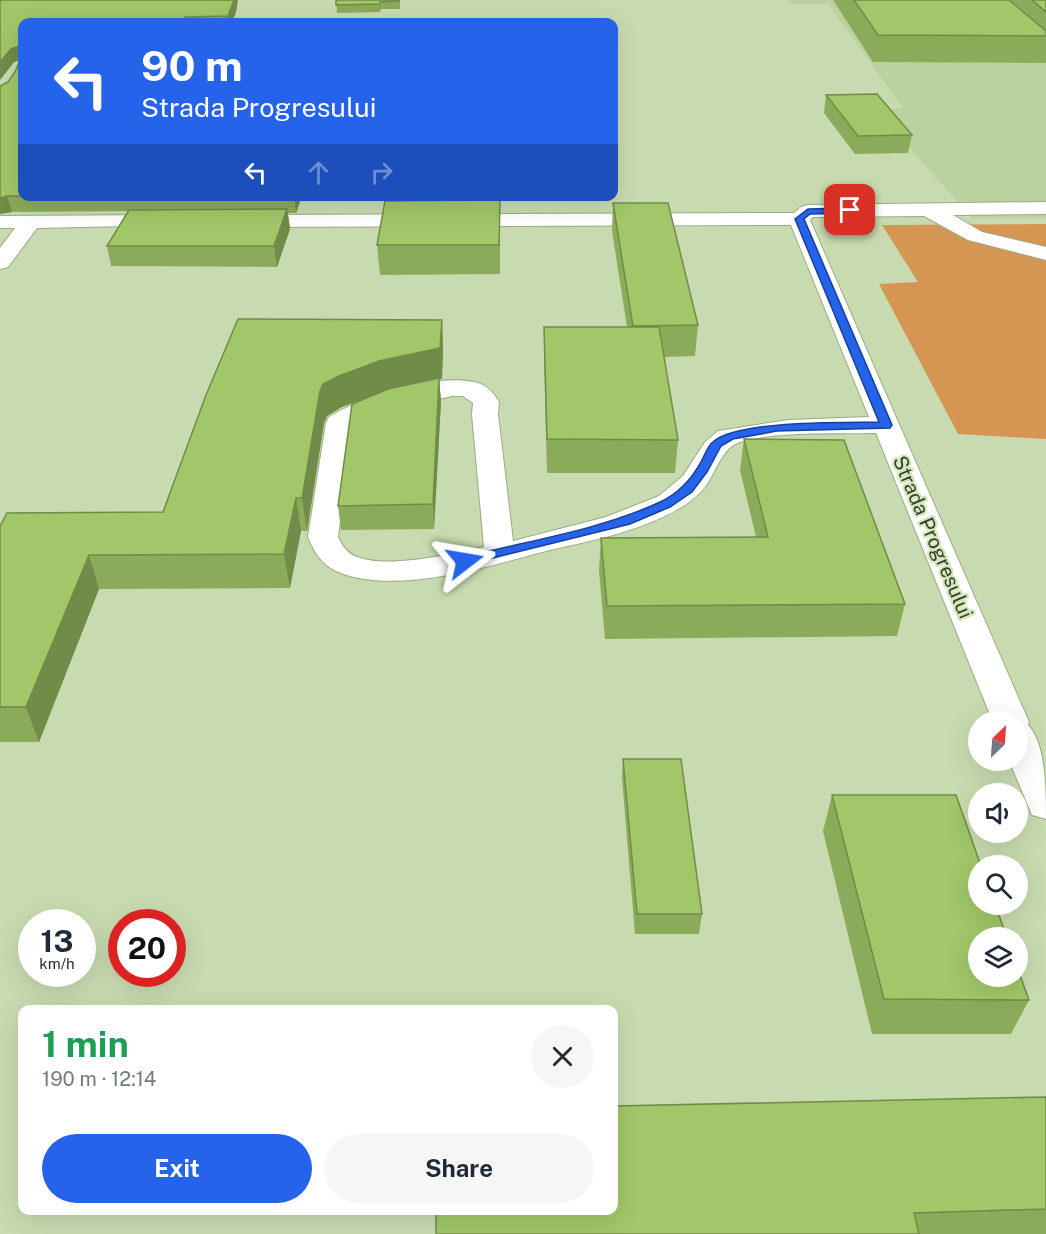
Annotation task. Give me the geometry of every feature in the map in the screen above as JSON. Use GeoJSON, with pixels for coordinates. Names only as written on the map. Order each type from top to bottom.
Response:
{"type":"FeatureCollection","features":[{"type":"Feature","properties":{"kind":"street"},"geometry":{"type":"LineString","coordinates":[[220,221],[799,219],[808,211],[1046,208]]}},
{"type":"Feature","properties":{"kind":"street"},"geometry":{"type":"LineString","coordinates":[[927,209],[975,236],[1046,254]]}},
{"type":"Feature","properties":{"kind":"street","name":"Strada Progresului"},"geometry":{"type":"LineString","coordinates":[[799,219],[1006,711]]}},
{"type":"Feature","properties":{"kind":"street"},"geometry":{"type":"LineString","coordinates":[[0,222],[185,221]]}},
{"type":"Feature","properties":{"kind":"street"},"geometry":{"type":"LineString","coordinates":[[0,262],[31,222]]}},
{"type":"Feature","properties":{"kind":"street"},"geometry":{"type":"LineString","coordinates":[[502,552],[498,545],[485,414],[486,402],[479,393],[463,388],[447,388],[364,409],[347,416],[339,423],[323,537],[328,550],[338,560],[353,567],[382,570],[430,567],[502,552],[626,521],[665,505],[688,490],[717,444],[730,436],[777,428],[886,425]]}},
{"type":"Feature","properties":{"kind":"street"},"geometry":{"type":"LineString","coordinates":[[1028,761],[1046,804]]}},
{"type":"Feature","properties":{"kind":"shaded area"},"geometry":{"type":"Polygon","coordinates":[[[787,0],[1046,0],[1046,218],[972,218],[875,109],[903,108],[828,4],[790,4],[787,0]]]}},
{"type":"Feature","properties":{"kind":"shaded area"},"geometry":{"type":"Polygon","coordinates":[[[1046,224],[1046,439],[958,434],[879,284],[918,282],[882,225],[1046,224]]]}},
{"type":"Feature","properties":{"kind":"building"},"geometry":{"type":"Polygon","coordinates":[[[0,0],[234,0],[228,16],[18,18],[18,47],[11,49],[0,62],[0,0]]]}},
{"type":"Feature","properties":{"kind":"building"},"geometry":{"type":"Polygon","coordinates":[[[336,0],[399,0],[399,1],[336,5],[336,0]]]}},
{"type":"Feature","properties":{"kind":"building"},"geometry":{"type":"Polygon","coordinates":[[[854,0],[1009,0],[1046,31],[1046,36],[878,35],[854,0]]]}},
{"type":"Feature","properties":{"kind":"building"},"geometry":{"type":"Polygon","coordinates":[[[1032,0],[1046,0],[1046,12],[1032,0]]]}},
{"type":"Feature","properties":{"kind":"building"},"geometry":{"type":"Polygon","coordinates":[[[18,65],[18,196],[0,198],[0,86],[8,82],[18,65]]]}},
{"type":"Feature","properties":{"kind":"building"},"geometry":{"type":"Polygon","coordinates":[[[877,94],[912,135],[858,136],[826,95],[877,94]]]}},
{"type":"Feature","properties":{"kind":"building"},"geometry":{"type":"Polygon","coordinates":[[[385,201],[500,201],[499,245],[377,245],[385,201]]]}},
{"type":"Feature","properties":{"kind":"building"},"geometry":{"type":"Polygon","coordinates":[[[613,203],[668,203],[698,325],[633,326],[613,203]]]}},
{"type":"Feature","properties":{"kind":"building"},"geometry":{"type":"Polygon","coordinates":[[[287,209],[274,246],[107,246],[129,210],[287,209]]]}},
{"type":"Feature","properties":{"kind":"building"},"geometry":{"type":"Polygon","coordinates":[[[238,319],[442,320],[440,348],[379,361],[323,384],[302,498],[296,498],[284,554],[89,555],[26,707],[0,707],[0,526],[7,513],[163,512],[206,395],[238,319]]]}},
{"type":"Feature","properties":{"kind":"building"},"geometry":{"type":"Polygon","coordinates":[[[544,327],[659,327],[678,440],[547,439],[544,327]]]}},
{"type":"Feature","properties":{"kind":"building"},"geometry":{"type":"Polygon","coordinates":[[[439,378],[433,504],[338,506],[352,404],[388,389],[439,378]]]}},
{"type":"Feature","properties":{"kind":"building"},"geometry":{"type":"Polygon","coordinates":[[[744,439],[844,440],[905,604],[607,606],[601,538],[768,537],[744,439]]]}},
{"type":"Feature","properties":{"kind":"building"},"geometry":{"type":"Polygon","coordinates":[[[623,759],[681,759],[702,914],[637,914],[623,759]]]}},
{"type":"Feature","properties":{"kind":"building"},"geometry":{"type":"Polygon","coordinates":[[[832,795],[956,795],[968,829],[968,843],[973,843],[977,855],[968,855],[968,915],[999,915],[1003,927],[968,927],[968,987],[1024,987],[1029,1000],[884,999],[832,795]]]}},
{"type":"Feature","properties":{"kind":"building"},"geometry":{"type":"Polygon","coordinates":[[[1046,1097],[1046,1209],[914,1213],[919,1234],[436,1234],[436,1215],[618,1215],[618,1106],[1046,1097]]]}},
{"type":"Feature","properties":{"kind":"route"},"geometry":{"type":"LineString","coordinates":[[465,561],[626,521],[665,505],[688,490],[717,444],[730,436],[777,428],[886,425],[799,219],[808,211],[850,210]]}}]}
